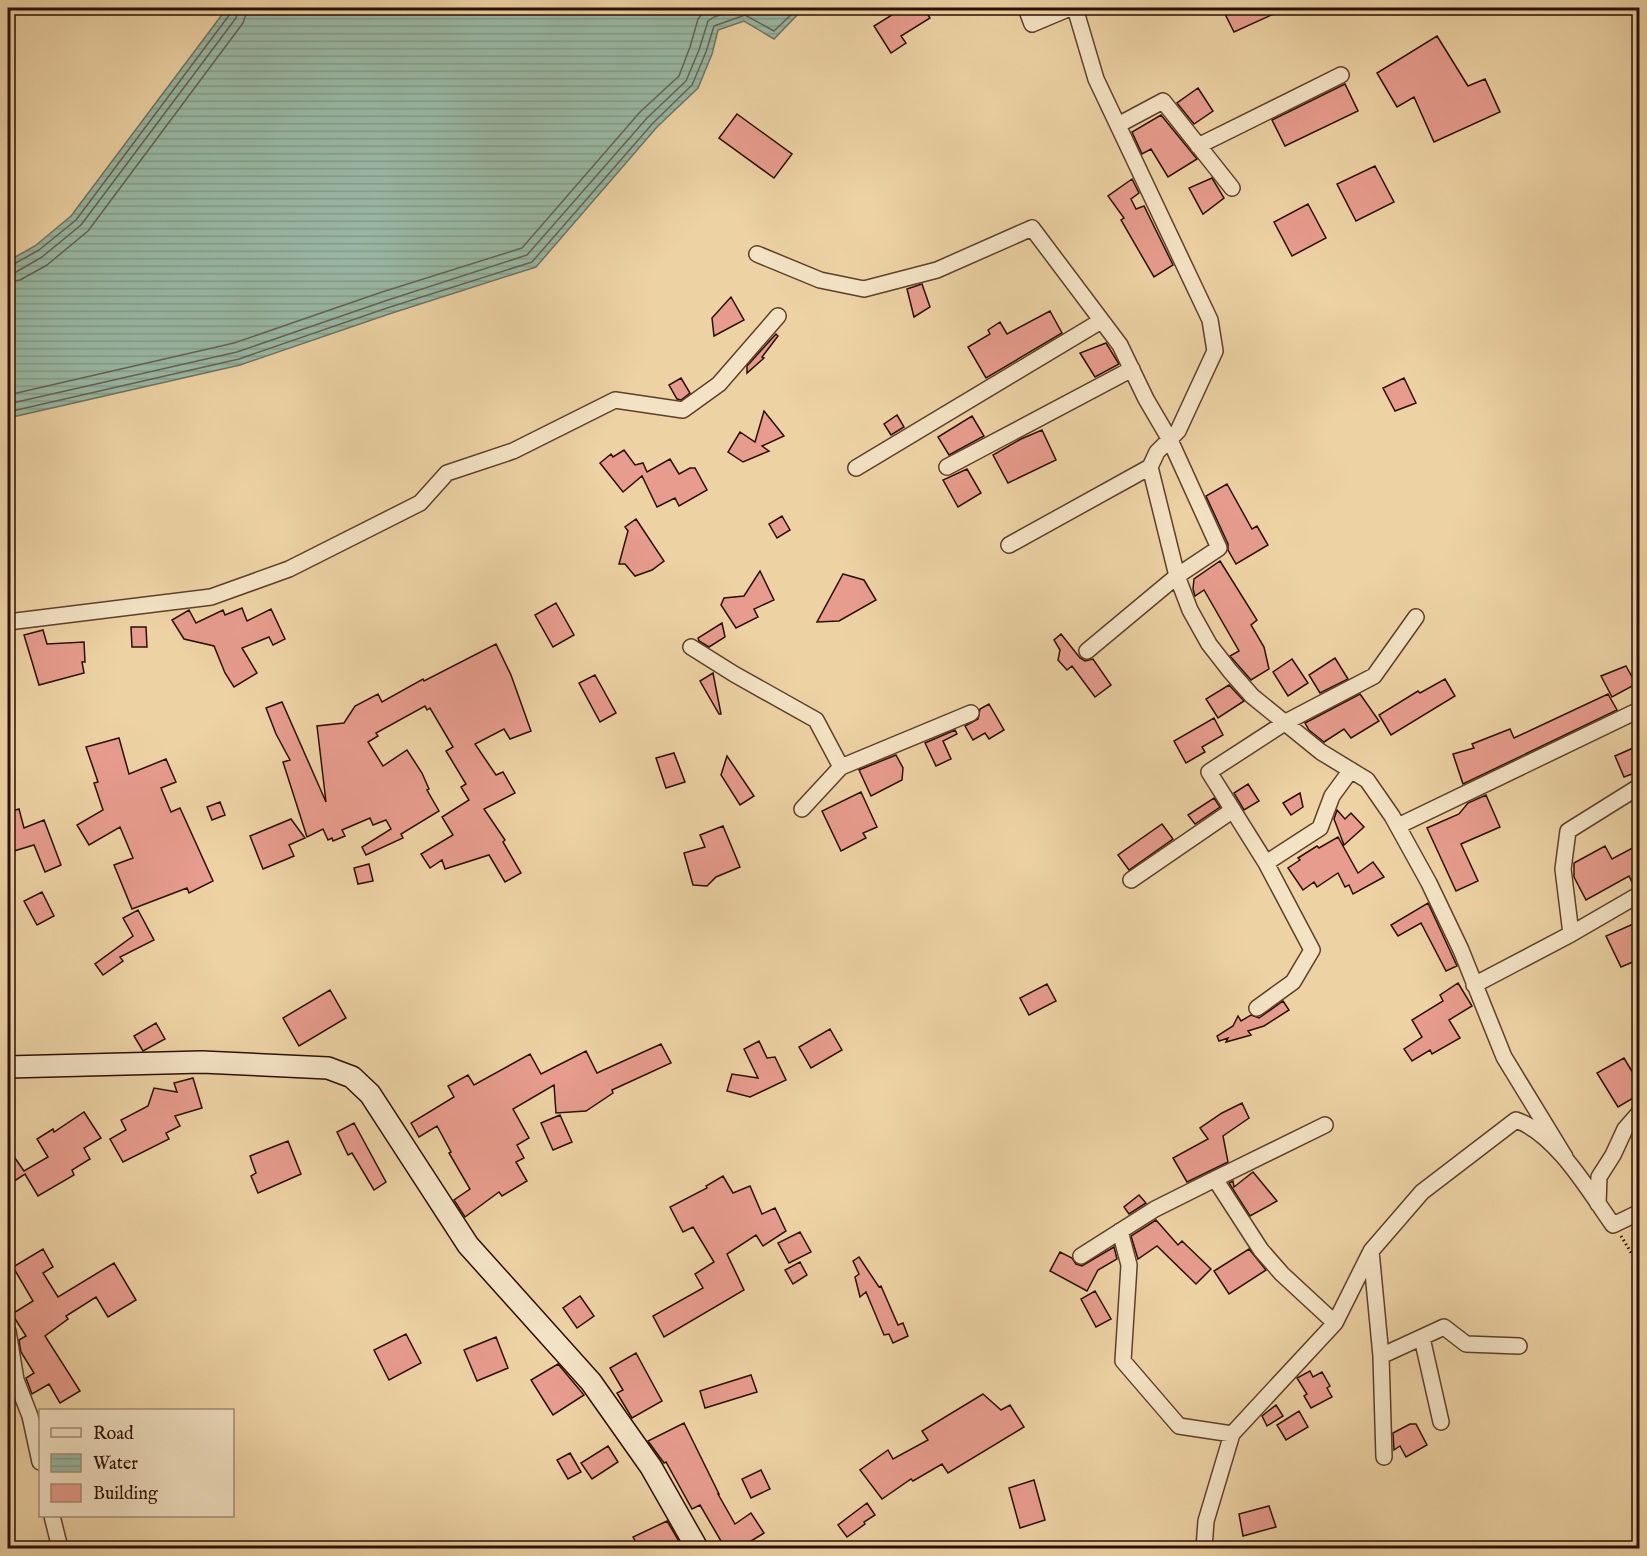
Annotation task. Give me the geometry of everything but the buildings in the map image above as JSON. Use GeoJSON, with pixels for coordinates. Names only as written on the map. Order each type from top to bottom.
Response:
{"type":"FeatureCollection","features":[{"type":"Feature","properties":{"kind":"main road"},"geometry":{"type":"LineString","coordinates":[[12,1067],[202,1062],[328,1068],[352,1077],[370,1094],[468,1245],[591,1382],[651,1467],[697,1548]]}},
{"type":"Feature","properties":{"kind":"street"},"geometry":{"type":"LineString","coordinates":[[1026,8],[1032,24],[1070,8]]}},
{"type":"Feature","properties":{"kind":"street"},"geometry":{"type":"LineString","coordinates":[[1008,545],[1150,467],[1157,452],[1174,436],[1215,351],[1209,320],[1096,80],[1075,8]]}},
{"type":"Feature","properties":{"kind":"street"},"geometry":{"type":"LineString","coordinates":[[1198,146],[1341,75]]}},
{"type":"Feature","properties":{"kind":"street"},"geometry":{"type":"LineString","coordinates":[[1118,125],[1163,101],[1232,188]]}},
{"type":"Feature","properties":{"kind":"street"},"geometry":{"type":"LineString","coordinates":[[757,254],[820,280],[864,289],[937,270],[1032,228],[1120,345],[1131,369],[1174,436],[1219,548],[1177,576],[1087,651]]}},
{"type":"Feature","properties":{"kind":"street"},"geometry":{"type":"LineString","coordinates":[[8,622],[212,597],[289,569],[420,503],[447,473],[513,451],[615,400],[683,410],[719,384],[778,316]]}},
{"type":"Feature","properties":{"kind":"street"},"geometry":{"type":"LineString","coordinates":[[856,468],[1101,321]]}},
{"type":"Feature","properties":{"kind":"street"},"geometry":{"type":"LineString","coordinates":[[947,468],[1131,369]]}},
{"type":"Feature","properties":{"kind":"street"},"geometry":{"type":"LineString","coordinates":[[1150,467],[1177,576],[1190,610],[1209,644],[1252,696],[1321,752],[1367,780],[1398,826],[1429,883],[1461,950],[1504,1057],[1565,1157],[1613,1225],[1640,1212]]}},
{"type":"Feature","properties":{"kind":"street"},"geometry":{"type":"LineString","coordinates":[[1257,1008],[1293,982],[1312,950],[1266,862],[1209,772],[1286,722],[1374,676],[1416,617]]}},
{"type":"Feature","properties":{"kind":"street"},"geometry":{"type":"LineString","coordinates":[[691,647],[816,720],[841,767]]}},
{"type":"Feature","properties":{"kind":"street"},"geometry":{"type":"LineString","coordinates":[[1398,826],[1639,710]]}},
{"type":"Feature","properties":{"kind":"street"},"geometry":{"type":"LineString","coordinates":[[802,809],[841,767],[971,713]]}},
{"type":"Feature","properties":{"kind":"street"},"geometry":{"type":"LineString","coordinates":[[1266,862],[1320,828],[1332,796],[1351,770]]}},
{"type":"Feature","properties":{"kind":"street"},"geometry":{"type":"LineString","coordinates":[[1571,934],[1563,869],[1568,831],[1640,786]]}},
{"type":"Feature","properties":{"kind":"street"},"geometry":{"type":"LineString","coordinates":[[1131,880],[1233,810]]}},
{"type":"Feature","properties":{"kind":"street"},"geometry":{"type":"LineString","coordinates":[[1474,985],[1571,934],[1640,894]]}},
{"type":"Feature","properties":{"kind":"street"},"geometry":{"type":"LineString","coordinates":[[1598,1204],[1599,1177],[1613,1155],[1624,1129],[1640,1112]]}},
{"type":"Feature","properties":{"kind":"street"},"geometry":{"type":"LineString","coordinates":[[1204,1548],[1206,1521],[1232,1434],[1335,1323],[1371,1251],[1422,1192],[1516,1120],[1527,1124],[1565,1157]]}},
{"type":"Feature","properties":{"kind":"street"},"geometry":{"type":"LineString","coordinates":[[1082,1257],[1155,1209],[1325,1125]]}},
{"type":"Feature","properties":{"kind":"street"},"geometry":{"type":"LineString","coordinates":[[1215,1179],[1262,1250],[1282,1274],[1335,1323]]}},
{"type":"Feature","properties":{"kind":"street"},"geometry":{"type":"LineString","coordinates":[[1120,1231],[1129,1265],[1123,1361],[1179,1426],[1232,1434]]}},
{"type":"Feature","properties":{"kind":"street"},"geometry":{"type":"LineString","coordinates":[[1371,1251],[1381,1356],[1384,1456]]}},
{"type":"Feature","properties":{"kind":"street"},"geometry":{"type":"LineString","coordinates":[[1381,1356],[1444,1327],[1466,1344],[1519,1346]]}},
{"type":"Feature","properties":{"kind":"street"},"geometry":{"type":"LineString","coordinates":[[8,1332],[16,1380],[30,1416],[39,1457]]}},
{"type":"Feature","properties":{"kind":"street"},"geometry":{"type":"LineString","coordinates":[[1422,1338],[1441,1422]]}},
{"type":"Feature","properties":{"kind":"street"},"geometry":{"type":"LineString","coordinates":[[52,1517],[60,1548]]}},
{"type":"Feature","properties":{"kind":"path"},"geometry":{"type":"LineString","coordinates":[[1613,1225],[1640,1267]]}},
{"type":"Feature","properties":{"kind":"water"},"geometry":{"type":"Polygon","coordinates":[[[227,8],[804,8],[774,39],[744,21],[718,30],[712,54],[698,88],[657,127],[536,267],[240,365],[8,418],[8,261],[35,246],[71,216],[227,8]]]}}]}
